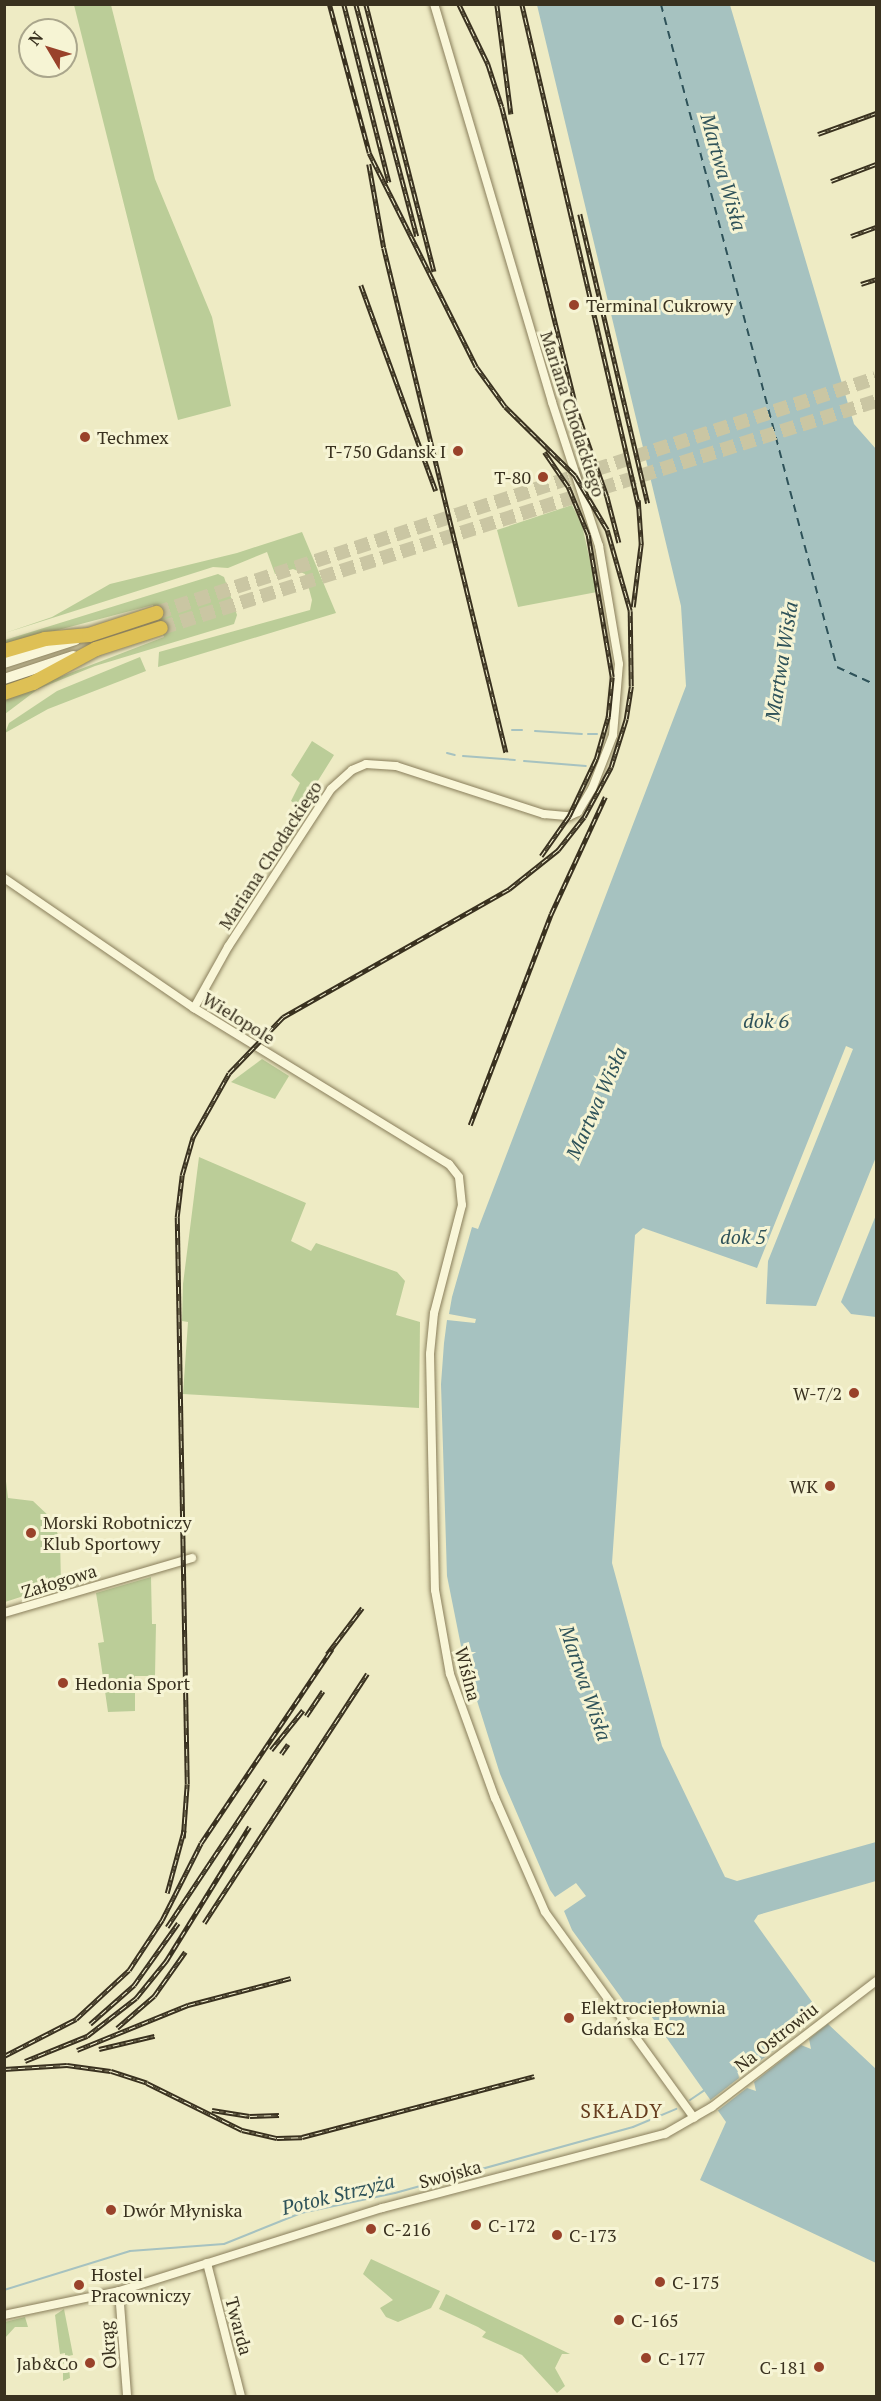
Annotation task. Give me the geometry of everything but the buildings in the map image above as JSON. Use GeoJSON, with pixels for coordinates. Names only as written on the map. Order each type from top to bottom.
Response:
{"type":"FeatureCollection","features":[{"type":"Feature","properties":{"kind":"highway"},"geometry":{"type":"LineString","coordinates":[[4,651],[45,639],[89,635],[156,614]]}},
{"type":"Feature","properties":{"kind":"highway"},"geometry":{"type":"LineString","coordinates":[[4,693],[33,683],[96,649],[161,628]]}},
{"type":"Feature","properties":{"kind":"main road"},"geometry":{"type":"LineString","coordinates":[[4,663],[89,635]]}},
{"type":"Feature","properties":{"kind":"main road"},"geometry":{"type":"LineString","coordinates":[[4,679],[96,649]]}},
{"type":"Feature","properties":{"kind":"street","name":"Mariana Chodackiego"},"geometry":{"type":"LineString","coordinates":[[194,1008],[228,947],[331,789],[352,770],[366,764],[396,766],[557,816],[578,812],[606,757],[618,698],[617,652],[595,533],[552,402],[434,4]]}},
{"type":"Feature","properties":{"kind":"street","name":"Wielopole"},"geometry":{"type":"LineString","coordinates":[[4,878],[194,1008],[449,1164],[459,1177]]}},
{"type":"Feature","properties":{"kind":"street","name":"Wiślna"},"geometry":{"type":"LineString","coordinates":[[459,1177],[462,1205],[434,1313],[430,1354],[435,1590],[450,1674],[495,1798],[545,1912],[694,2118]]}},
{"type":"Feature","properties":{"kind":"street","name":"Załogowa"},"geometry":{"type":"LineString","coordinates":[[4,1613],[192,1558]]}},
{"type":"Feature","properties":{"kind":"street","name":"Na Ostrowiu"},"geometry":{"type":"LineString","coordinates":[[694,2118],[712,2107],[876,1981]]}},
{"type":"Feature","properties":{"kind":"street","name":"Swojska"},"geometry":{"type":"LineString","coordinates":[[4,2315],[119,2291],[382,2208],[653,2138],[694,2118]]}},
{"type":"Feature","properties":{"kind":"street","name":"Twarda"},"geometry":{"type":"LineString","coordinates":[[207,2263],[241,2397]]}},
{"type":"Feature","properties":{"kind":"street","name":"Okrąg"},"geometry":{"type":"LineString","coordinates":[[119,2291],[127,2397]]}},
{"type":"Feature","properties":{"kind":"green space"},"geometry":{"type":"Polygon","coordinates":[[[74,5],[111,5],[155,179],[212,317],[231,406],[178,420],[74,5]]]}},
{"type":"Feature","properties":{"kind":"green space"},"geometry":{"type":"Polygon","coordinates":[[[572,505],[582,525],[597,592],[518,607],[497,530],[572,505]]]}},
{"type":"Feature","properties":{"kind":"green space"},"geometry":{"type":"Polygon","coordinates":[[[302,532],[336,613],[158,667],[159,652],[310,610],[312,600],[305,574],[293,569],[275,574],[267,552],[228,568],[213,567],[5,633],[52,617],[110,584],[237,553],[302,532]]]}},
{"type":"Feature","properties":{"kind":"green space"},"geometry":{"type":"Polygon","coordinates":[[[218,574],[224,577],[237,615],[234,624],[95,666],[38,689],[5,714],[5,698],[164,637],[153,605],[5,644],[5,640],[218,574]]]}},
{"type":"Feature","properties":{"kind":"green space"},"geometry":{"type":"Polygon","coordinates":[[[140,657],[146,671],[48,709],[5,733],[9,723],[57,691],[140,657]]]}},
{"type":"Feature","properties":{"kind":"green space"},"geometry":{"type":"Polygon","coordinates":[[[312,741],[334,755],[301,808],[291,801],[300,783],[291,775],[312,741]]]}},
{"type":"Feature","properties":{"kind":"green space"},"geometry":{"type":"Polygon","coordinates":[[[262,1059],[289,1076],[275,1099],[231,1082],[262,1059]]]}},
{"type":"Feature","properties":{"kind":"green space"},"geometry":{"type":"Polygon","coordinates":[[[199,1157],[306,1203],[291,1241],[311,1251],[316,1243],[397,1272],[405,1281],[396,1315],[420,1322],[419,1408],[183,1394],[188,1322],[182,1321],[183,1284],[199,1157]]]}},
{"type":"Feature","properties":{"kind":"green space","name":"Morski Robotniczy Klub Sportowy"},"geometry":{"type":"Polygon","coordinates":[[[5,1473],[8,1498],[33,1501],[52,1519],[60,1540],[61,1584],[5,1602],[5,1473]]]}},
{"type":"Feature","properties":{"kind":"green space"},"geometry":{"type":"Polygon","coordinates":[[[151,1577],[152,1624],[156,1624],[155,1676],[135,1676],[135,1711],[108,1712],[98,1643],[104,1642],[96,1593],[151,1577]]]}},
{"type":"Feature","properties":{"kind":"green space"},"geometry":{"type":"Polygon","coordinates":[[[371,2259],[440,2291],[431,2308],[398,2322],[386,2317],[380,2308],[393,2300],[363,2274],[371,2259]]]}},
{"type":"Feature","properties":{"kind":"green space"},"geometry":{"type":"Polygon","coordinates":[[[446,2294],[570,2354],[562,2354],[555,2368],[565,2386],[557,2393],[522,2355],[482,2337],[486,2332],[439,2309],[446,2294]]]}},
{"type":"Feature","properties":{"kind":"green space"},"geometry":{"type":"Polygon","coordinates":[[[64,2309],[73,2355],[68,2356],[70,2378],[63,2381],[63,2373],[68,2372],[67,2363],[61,2364],[65,2353],[60,2354],[55,2315],[64,2309]]]}},
{"type":"Feature","properties":{"kind":"green space"},"geometry":{"type":"Polygon","coordinates":[[[25,2317],[28,2327],[15,2327],[5,2338],[5,2322],[25,2317]]]}},
{"type":"Feature","properties":{"kind":"water"},"geometry":{"type":"Polygon","coordinates":[[[537,5],[730,5],[854,424],[876,449],[876,1157],[816,1306],[766,1304],[768,1261],[853,1049],[846,1046],[757,1268],[643,1228],[635,1235],[612,1563],[662,1746],[725,1877],[737,1881],[876,1842],[876,1881],[758,1915],[754,1921],[828,2024],[876,2069],[876,2263],[700,2180],[726,2122],[642,2003],[632,2013],[624,2008],[625,2003],[572,1930],[564,1911],[586,1896],[576,1883],[555,1897],[550,1890],[500,1774],[463,1656],[447,1576],[441,1384],[444,1343],[447,1320],[475,1323],[476,1319],[449,1314],[452,1297],[472,1227],[478,1229],[686,686],[681,606],[537,5]]]}},
{"type":"Feature","properties":{"kind":"water"},"geometry":{"type":"Polygon","coordinates":[[[876,1215],[876,1317],[851,1314],[841,1302],[876,1215]]]}},
{"type":"Feature","properties":{"kind":"pier"},"geometry":{"type":"Polygon","coordinates":[[[821,2013],[829,2023],[809,2039],[811,2049],[801,2045],[754,2082],[756,2091],[747,2088],[716,2112],[708,2102],[739,2078],[737,2067],[746,2072],[793,2035],[790,2023],[801,2029],[821,2013]]]}},
{"type":"Feature","properties":{"kind":"waterway"},"geometry":{"type":"LineString","coordinates":[[512,730],[522,730]]}},
{"type":"Feature","properties":{"kind":"waterway"},"geometry":{"type":"LineString","coordinates":[[535,731],[582,734]]}},
{"type":"Feature","properties":{"kind":"waterway"},"geometry":{"type":"LineString","coordinates":[[588,734],[597,734]]}},
{"type":"Feature","properties":{"kind":"waterway"},"geometry":{"type":"LineString","coordinates":[[447,753],[455,755]]}},
{"type":"Feature","properties":{"kind":"waterway"},"geometry":{"type":"LineString","coordinates":[[463,756],[515,760]]}},
{"type":"Feature","properties":{"kind":"waterway"},"geometry":{"type":"LineString","coordinates":[[524,761],[586,766]]}},
{"type":"Feature","properties":{"kind":"waterway","name":"Potok Strzyża"},"geometry":{"type":"LineString","coordinates":[[690,2100],[705,2090]]}},
{"type":"Feature","properties":{"kind":"waterway","name":"Potok Strzyża"},"geometry":{"type":"LineString","coordinates":[[4,2290],[130,2251],[224,2244],[301,2213],[395,2193],[633,2127],[676,2109]]}},
{"type":"Feature","properties":{"kind":"ferry route"},"geometry":{"type":"LineString","coordinates":[[661,4],[837,667],[876,685]]}},
{"type":"Feature","properties":{"kind":"tunnel"},"geometry":{"type":"LineString","coordinates":[[156,613],[876,378]]}},
{"type":"Feature","properties":{"kind":"tunnel"},"geometry":{"type":"LineString","coordinates":[[161,628],[876,401]]}},
{"type":"Feature","properties":{"kind":"railway"},"geometry":{"type":"LineString","coordinates":[[183,1838],[187,1784],[177,1217],[182,1175],[193,1137],[229,1073],[283,1017],[509,889],[558,850],[584,817],[611,767],[626,719],[631,686],[630,611],[607,530],[575,476],[505,407],[476,367],[369,153],[329,4]]}},
{"type":"Feature","properties":{"kind":"railway"},"geometry":{"type":"LineString","coordinates":[[344,4],[389,182]]}},
{"type":"Feature","properties":{"kind":"railway"},"geometry":{"type":"LineString","coordinates":[[356,4],[417,236]]}},
{"type":"Feature","properties":{"kind":"railway"},"geometry":{"type":"LineString","coordinates":[[366,4],[434,271]]}},
{"type":"Feature","properties":{"kind":"railway"},"geometry":{"type":"LineString","coordinates":[[459,4],[488,64],[502,107],[577,411],[607,496],[619,542]]}},
{"type":"Feature","properties":{"kind":"railway"},"geometry":{"type":"LineString","coordinates":[[497,4],[511,114]]}},
{"type":"Feature","properties":{"kind":"railway"},"geometry":{"type":"LineString","coordinates":[[522,4],[639,507]]}},
{"type":"Feature","properties":{"kind":"railway"},"geometry":{"type":"LineString","coordinates":[[818,134],[876,113]]}},
{"type":"Feature","properties":{"kind":"railway"},"geometry":{"type":"LineString","coordinates":[[369,164],[384,248],[506,752]]}},
{"type":"Feature","properties":{"kind":"railway"},"geometry":{"type":"LineString","coordinates":[[831,181],[876,164]]}},
{"type":"Feature","properties":{"kind":"railway"},"geometry":{"type":"LineString","coordinates":[[580,214],[648,503]]}},
{"type":"Feature","properties":{"kind":"railway"},"geometry":{"type":"LineString","coordinates":[[851,236],[876,227]]}},
{"type":"Feature","properties":{"kind":"railway"},"geometry":{"type":"LineString","coordinates":[[861,284],[876,279]]}},
{"type":"Feature","properties":{"kind":"railway"},"geometry":{"type":"LineString","coordinates":[[361,285],[436,491]]}},
{"type":"Feature","properties":{"kind":"railway"},"geometry":{"type":"LineString","coordinates":[[541,856],[569,816],[596,759],[608,717],[612,677],[588,535],[568,487],[544,452]]}},
{"type":"Feature","properties":{"kind":"railway"},"geometry":{"type":"LineString","coordinates":[[633,607],[641,544],[638,500]]}},
{"type":"Feature","properties":{"kind":"railway"},"geometry":{"type":"LineString","coordinates":[[470,1125],[551,914],[605,797]]}},
{"type":"Feature","properties":{"kind":"railway"},"geometry":{"type":"LineString","coordinates":[[327,1654],[362,1608]]}},
{"type":"Feature","properties":{"kind":"railway"},"geometry":{"type":"LineString","coordinates":[[4,2056],[76,2019],[129,1970],[162,1920],[201,1843],[332,1649]]}},
{"type":"Feature","properties":{"kind":"railway"},"geometry":{"type":"LineString","coordinates":[[204,1923],[367,1674]]}},
{"type":"Feature","properties":{"kind":"railway"},"geometry":{"type":"LineString","coordinates":[[306,1716],[323,1691]]}},
{"type":"Feature","properties":{"kind":"railway"},"geometry":{"type":"LineString","coordinates":[[271,1750],[303,1710]]}},
{"type":"Feature","properties":{"kind":"railway"},"geometry":{"type":"LineString","coordinates":[[281,1754],[288,1744]]}},
{"type":"Feature","properties":{"kind":"railway"},"geometry":{"type":"LineString","coordinates":[[167,1927],[265,1780]]}},
{"type":"Feature","properties":{"kind":"railway"},"geometry":{"type":"LineString","coordinates":[[25,2061],[87,2036],[136,1998],[166,1961],[249,1827]]}},
{"type":"Feature","properties":{"kind":"railway"},"geometry":{"type":"LineString","coordinates":[[167,1893],[184,1830]]}},
{"type":"Feature","properties":{"kind":"railway"},"geometry":{"type":"LineString","coordinates":[[90,2024],[134,1985],[178,1923]]}},
{"type":"Feature","properties":{"kind":"railway"},"geometry":{"type":"LineString","coordinates":[[117,2028],[154,1996],[185,1952]]}},
{"type":"Feature","properties":{"kind":"railway"},"geometry":{"type":"LineString","coordinates":[[77,2050],[188,2005],[291,1978]]}},
{"type":"Feature","properties":{"kind":"railway"},"geometry":{"type":"LineString","coordinates":[[99,2049],[154,2036]]}},
{"type":"Feature","properties":{"kind":"railway"},"geometry":{"type":"LineString","coordinates":[[4,2069],[67,2065],[111,2071],[147,2083],[242,2130],[277,2138],[302,2137],[534,2076]]}},
{"type":"Feature","properties":{"kind":"railway"},"geometry":{"type":"LineString","coordinates":[[212,2110],[250,2116],[279,2115]]}},
{"type":"Feature","properties":{"kind":"place","name":"Terminal Cukrowy"},"geometry":{"type":"Point","coordinates":[574,305]}},
{"type":"Feature","properties":{"kind":"place","name":"Techmex"},"geometry":{"type":"Point","coordinates":[85,437]}},
{"type":"Feature","properties":{"kind":"place","name":"T-750 Gdansk I"},"geometry":{"type":"Point","coordinates":[458,451]}},
{"type":"Feature","properties":{"kind":"place","name":"T-80"},"geometry":{"type":"Point","coordinates":[543,477]}},
{"type":"Feature","properties":{"kind":"place","name":"W-7/2"},"geometry":{"type":"Point","coordinates":[854,1393]}},
{"type":"Feature","properties":{"kind":"place","name":"WK"},"geometry":{"type":"Point","coordinates":[830,1486]}},
{"type":"Feature","properties":{"kind":"place","name":"Morski Robotniczy Klub Sportowy"},"geometry":{"type":"Point","coordinates":[31,1533]}},
{"type":"Feature","properties":{"kind":"place","name":"Hedonia Sport"},"geometry":{"type":"Point","coordinates":[63,1683]}},
{"type":"Feature","properties":{"kind":"place","name":"Elektrociepłownia Gdańska EC2"},"geometry":{"type":"Point","coordinates":[569,2018]}},
{"type":"Feature","properties":{"kind":"place","name":"Dwór Młyniska"},"geometry":{"type":"Point","coordinates":[111,2210]}},
{"type":"Feature","properties":{"kind":"place","name":"C-172"},"geometry":{"type":"Point","coordinates":[476,2225]}},
{"type":"Feature","properties":{"kind":"place","name":"C-216"},"geometry":{"type":"Point","coordinates":[371,2229]}},
{"type":"Feature","properties":{"kind":"place","name":"C-173"},"geometry":{"type":"Point","coordinates":[557,2235]}},
{"type":"Feature","properties":{"kind":"place","name":"C-175"},"geometry":{"type":"Point","coordinates":[660,2282]}},
{"type":"Feature","properties":{"kind":"place","name":"Hostel Pracowniczy"},"geometry":{"type":"Point","coordinates":[79,2285]}},
{"type":"Feature","properties":{"kind":"place","name":"C-165"},"geometry":{"type":"Point","coordinates":[619,2320]}},
{"type":"Feature","properties":{"kind":"place","name":"C-177"},"geometry":{"type":"Point","coordinates":[646,2358]}},
{"type":"Feature","properties":{"kind":"place","name":"Jab&Co"},"geometry":{"type":"Point","coordinates":[90,2363]}},
{"type":"Feature","properties":{"kind":"place","name":"C-181"},"geometry":{"type":"Point","coordinates":[819,2367]}},
{"type":"Feature","properties":{"kind":"district","name":"SKŁADY"},"geometry":{"type":"Point","coordinates":[622,2110]}},
{"type":"Feature","properties":{"kind":"water label","name":"Martwa Wisła"},"geometry":{"type":"Point","coordinates":[724,172]}},
{"type":"Feature","properties":{"kind":"water label","name":"Martwa Wisła"},"geometry":{"type":"Point","coordinates":[781,661]}},
{"type":"Feature","properties":{"kind":"water label","name":"dok 6"},"geometry":{"type":"Point","coordinates":[766,1020]}},
{"type":"Feature","properties":{"kind":"water label","name":"Martwa Wisła"},"geometry":{"type":"Point","coordinates":[596,1103]}},
{"type":"Feature","properties":{"kind":"water label","name":"dok 5"},"geometry":{"type":"Point","coordinates":[743,1236]}},
{"type":"Feature","properties":{"kind":"water label","name":"Martwa Wisła"},"geometry":{"type":"Point","coordinates":[586,1683]}}]}
